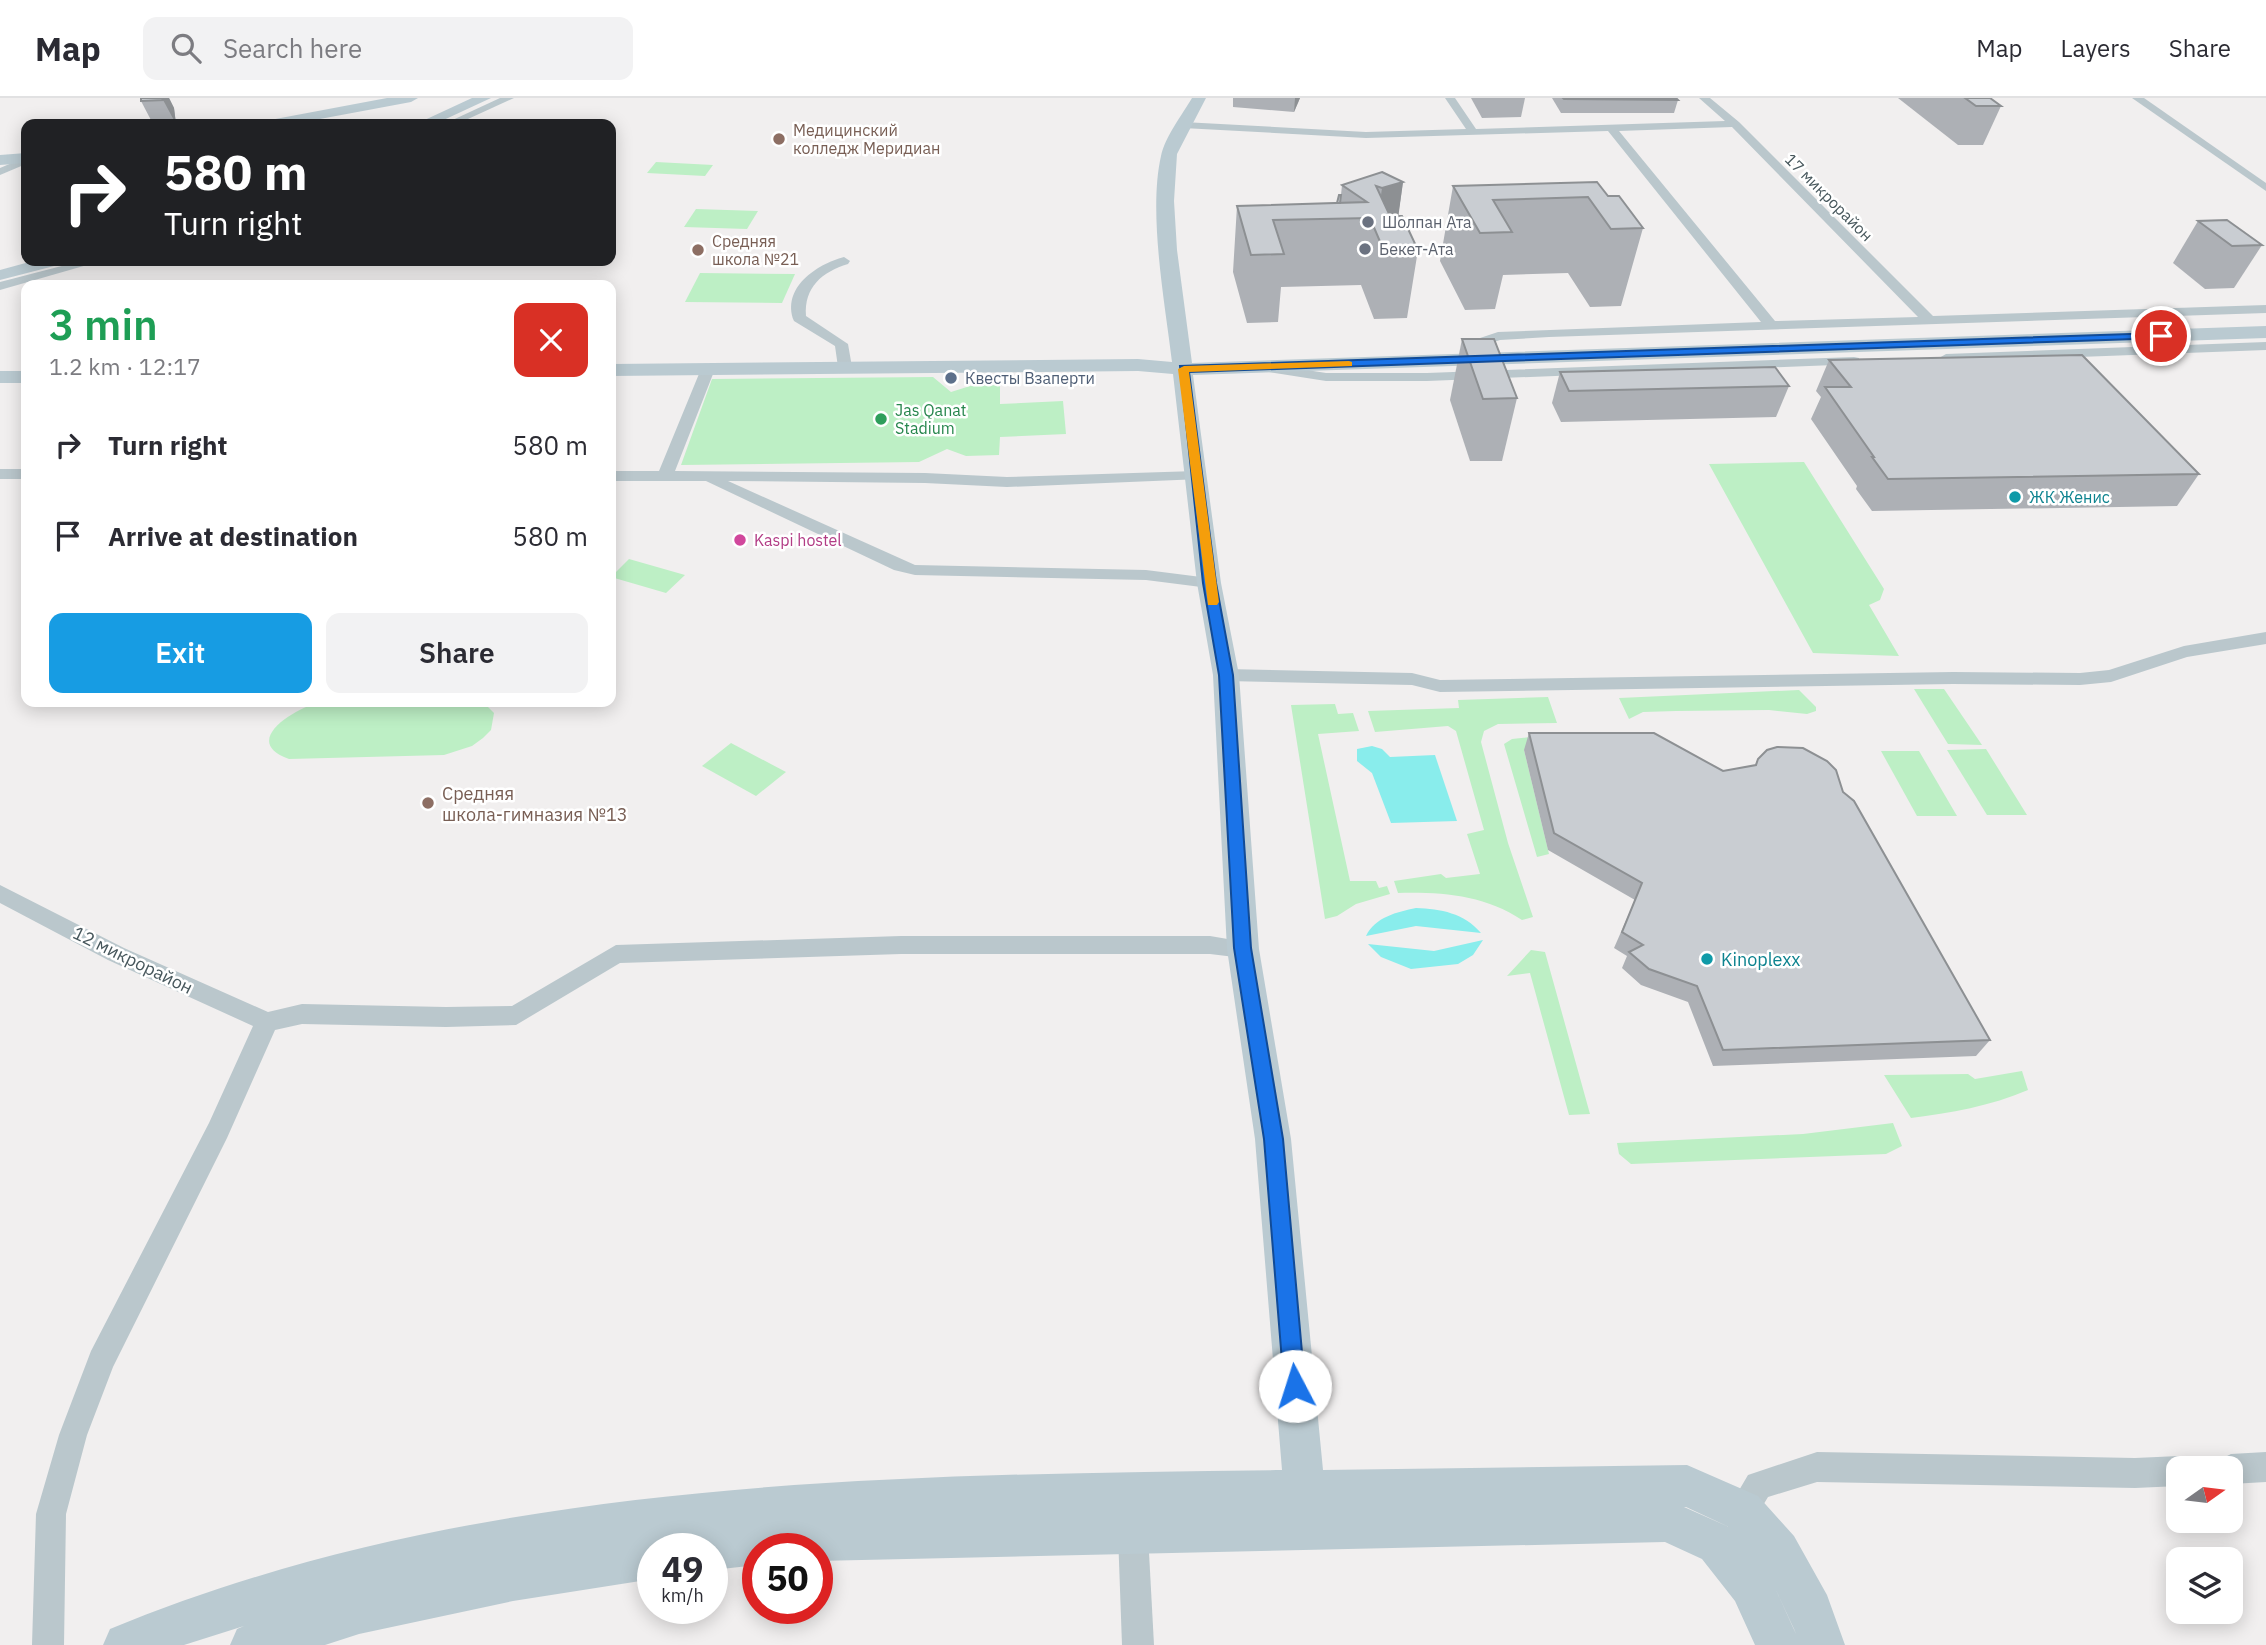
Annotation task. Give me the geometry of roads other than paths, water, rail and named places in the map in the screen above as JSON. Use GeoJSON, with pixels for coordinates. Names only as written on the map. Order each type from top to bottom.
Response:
{"type":"FeatureCollection","features":[{"type":"Feature","properties":{"kind":"main road"},"geometry":{"type":"LineString","coordinates":[[283,119],[385,98]]}},
{"type":"Feature","properties":{"kind":"main road"},"geometry":{"type":"LineString","coordinates":[[287,119],[411,98]]}},
{"type":"Feature","properties":{"kind":"main road"},"geometry":{"type":"LineString","coordinates":[[426,119],[464,98]]}},
{"type":"Feature","properties":{"kind":"main road"},"geometry":{"type":"LineString","coordinates":[[427,119],[484,98]]}},
{"type":"Feature","properties":{"kind":"main road"},"geometry":{"type":"LineString","coordinates":[[1199,98],[1169,154],[1166,201],[1168,250],[1209,583],[1226,675],[1243,948],[1273,1139],[1305,1511]]}},
{"type":"Feature","properties":{"kind":"main road"},"geometry":{"type":"LineString","coordinates":[[425,119],[435,108],[437,100]]}},
{"type":"Feature","properties":{"kind":"main road"},"geometry":{"type":"LineString","coordinates":[[2,162],[21,158]]}},
{"type":"Feature","properties":{"kind":"main road"},"geometry":{"type":"LineString","coordinates":[[0,267],[21,261]]}},
{"type":"Feature","properties":{"kind":"main road"},"geometry":{"type":"LineString","coordinates":[[0,275],[33,266]]}},
{"type":"Feature","properties":{"kind":"main road"},"geometry":{"type":"LineString","coordinates":[[1183,362],[1269,368],[2023,334],[2266,320]]}},
{"type":"Feature","properties":{"kind":"main road"},"geometry":{"type":"LineString","coordinates":[[616,370],[1138,365],[1470,346],[2023,334],[2266,332]]}},
{"type":"Feature","properties":{"kind":"main road"},"geometry":{"type":"LineString","coordinates":[[0,377],[21,377]]}},
{"type":"Feature","properties":{"kind":"main road"},"geometry":{"type":"LineString","coordinates":[[728,1546],[793,1540],[1133,1534],[1305,1511],[1686,1486],[1743,1511],[1779,1551],[1811,1611],[1822,1645]]}},
{"type":"Feature","properties":{"kind":"main road"},"geometry":{"type":"LineString","coordinates":[[126,1645],[211,1614],[362,1570],[522,1538],[741,1509],[1065,1494],[1305,1511],[1666,1521],[1717,1544],[1751,1585],[1778,1645]]}},
{"type":"Feature","properties":{"kind":"main road"},"geometry":{"type":"LineString","coordinates":[[253,1645],[359,1612],[513,1579],[637,1560]]}},
{"type":"Feature","properties":{"kind":"street"},"geometry":{"type":"LineString","coordinates":[[461,119],[509,98]]}},
{"type":"Feature","properties":{"kind":"street"},"geometry":{"type":"LineString","coordinates":[[1450,98],[1473,132]]}},
{"type":"Feature","properties":{"kind":"street","name":"17 микрорайон"},"geometry":{"type":"LineString","coordinates":[[1704,98],[1735,124],[1930,321]]}},
{"type":"Feature","properties":{"kind":"street"},"geometry":{"type":"LineString","coordinates":[[2137,98],[2266,188]]}},
{"type":"Feature","properties":{"kind":"street"},"geometry":{"type":"LineString","coordinates":[[1183,125],[1366,135],[1735,124]]}},
{"type":"Feature","properties":{"kind":"street"},"geometry":{"type":"LineString","coordinates":[[1610,127],[1772,327]]}},
{"type":"Feature","properties":{"kind":"street"},"geometry":{"type":"LineString","coordinates":[[844,261],[819,269],[808,280],[798,312],[799,318],[841,344],[845,368]]}},
{"type":"Feature","properties":{"kind":"street"},"geometry":{"type":"LineString","coordinates":[[23,280],[76,266]]}},
{"type":"Feature","properties":{"kind":"street"},"geometry":{"type":"LineString","coordinates":[[0,286],[21,280]]}},
{"type":"Feature","properties":{"kind":"street"},"geometry":{"type":"LineString","coordinates":[[1470,346],[1498,336],[1535,333],[2266,309]]}},
{"type":"Feature","properties":{"kind":"street"},"geometry":{"type":"LineString","coordinates":[[1269,368],[1326,377],[1427,377],[2266,346]]}},
{"type":"Feature","properties":{"kind":"street"},"geometry":{"type":"LineString","coordinates":[[665,476],[708,369]]}},
{"type":"Feature","properties":{"kind":"street"},"geometry":{"type":"LineString","coordinates":[[0,474],[21,474]]}},
{"type":"Feature","properties":{"kind":"street"},"geometry":{"type":"LineString","coordinates":[[705,476],[900,566],[915,570],[1146,575],[1209,583]]}},
{"type":"Feature","properties":{"kind":"street"},"geometry":{"type":"LineString","coordinates":[[616,477],[925,478],[1007,482],[1196,476]]}},
{"type":"Feature","properties":{"kind":"street"},"geometry":{"type":"LineString","coordinates":[[1226,675],[1412,679],[1440,687],[1914,678],[2080,679],[2111,676],[2184,652],[2266,638]]}},
{"type":"Feature","properties":{"kind":"street","name":"12 микрорайон"},"geometry":{"type":"LineString","coordinates":[[0,892],[116,954],[267,1023]]}},
{"type":"Feature","properties":{"kind":"street"},"geometry":{"type":"LineString","coordinates":[[48,1645],[51,1514],[73,1436],[101,1361],[218,1130],[267,1023],[302,1014],[446,1017],[516,1015],[616,954],[908,945],[1210,945],[1243,948]]}},
{"type":"Feature","properties":{"kind":"street"},"geometry":{"type":"LineString","coordinates":[[1717,1544],[1743,1511],[1758,1485],[1817,1467],[2166,1472]]}},
{"type":"Feature","properties":{"kind":"street"},"geometry":{"type":"LineString","coordinates":[[2244,1468],[2266,1467]]}},
{"type":"Feature","properties":{"kind":"street"},"geometry":{"type":"LineString","coordinates":[[1133,1534],[1138,1645]]}},
{"type":"Feature","properties":{"kind":"water"},"geometry":{"type":"Polygon","coordinates":[[[1372,746],[1382,749],[1390,757],[1435,755],[1457,821],[1391,823],[1372,773],[1357,761],[1357,749],[1372,746]]]}},
{"type":"Feature","properties":{"kind":"water"},"geometry":{"type":"Polygon","coordinates":[[[1416,908],[1452,913],[1481,933],[1416,926],[1366,936],[1381,920],[1416,908]]]}},
{"type":"Feature","properties":{"kind":"water"},"geometry":{"type":"Polygon","coordinates":[[[1483,940],[1473,955],[1458,964],[1411,969],[1381,957],[1368,944],[1434,951],[1483,940]]]}},
{"type":"Feature","properties":{"kind":"place","name":"Медицинский колледж Меридиан"},"geometry":{"type":"Point","coordinates":[779,139]}},
{"type":"Feature","properties":{"kind":"place","name":"Шолпан Ата"},"geometry":{"type":"Point","coordinates":[1368,222]}},
{"type":"Feature","properties":{"kind":"place","name":"Бекет-Ата"},"geometry":{"type":"Point","coordinates":[1365,249]}},
{"type":"Feature","properties":{"kind":"place","name":"Средняя школа №21"},"geometry":{"type":"Point","coordinates":[698,250]}},
{"type":"Feature","properties":{"kind":"place","name":"Квесты Взаперти"},"geometry":{"type":"Point","coordinates":[951,378]}},
{"type":"Feature","properties":{"kind":"place","name":"Jas Qanat Stadium"},"geometry":{"type":"Point","coordinates":[881,419]}},
{"type":"Feature","properties":{"kind":"place","name":"ЖК Женис"},"geometry":{"type":"Point","coordinates":[2015,497]}},
{"type":"Feature","properties":{"kind":"place","name":"Kaspi hostel"},"geometry":{"type":"Point","coordinates":[740,540]}},
{"type":"Feature","properties":{"kind":"place","name":"Средняя школа-гимназия №13"},"geometry":{"type":"Point","coordinates":[428,803]}},
{"type":"Feature","properties":{"kind":"place","name":"Kinoplexx"},"geometry":{"type":"Point","coordinates":[1707,959]}}]}
